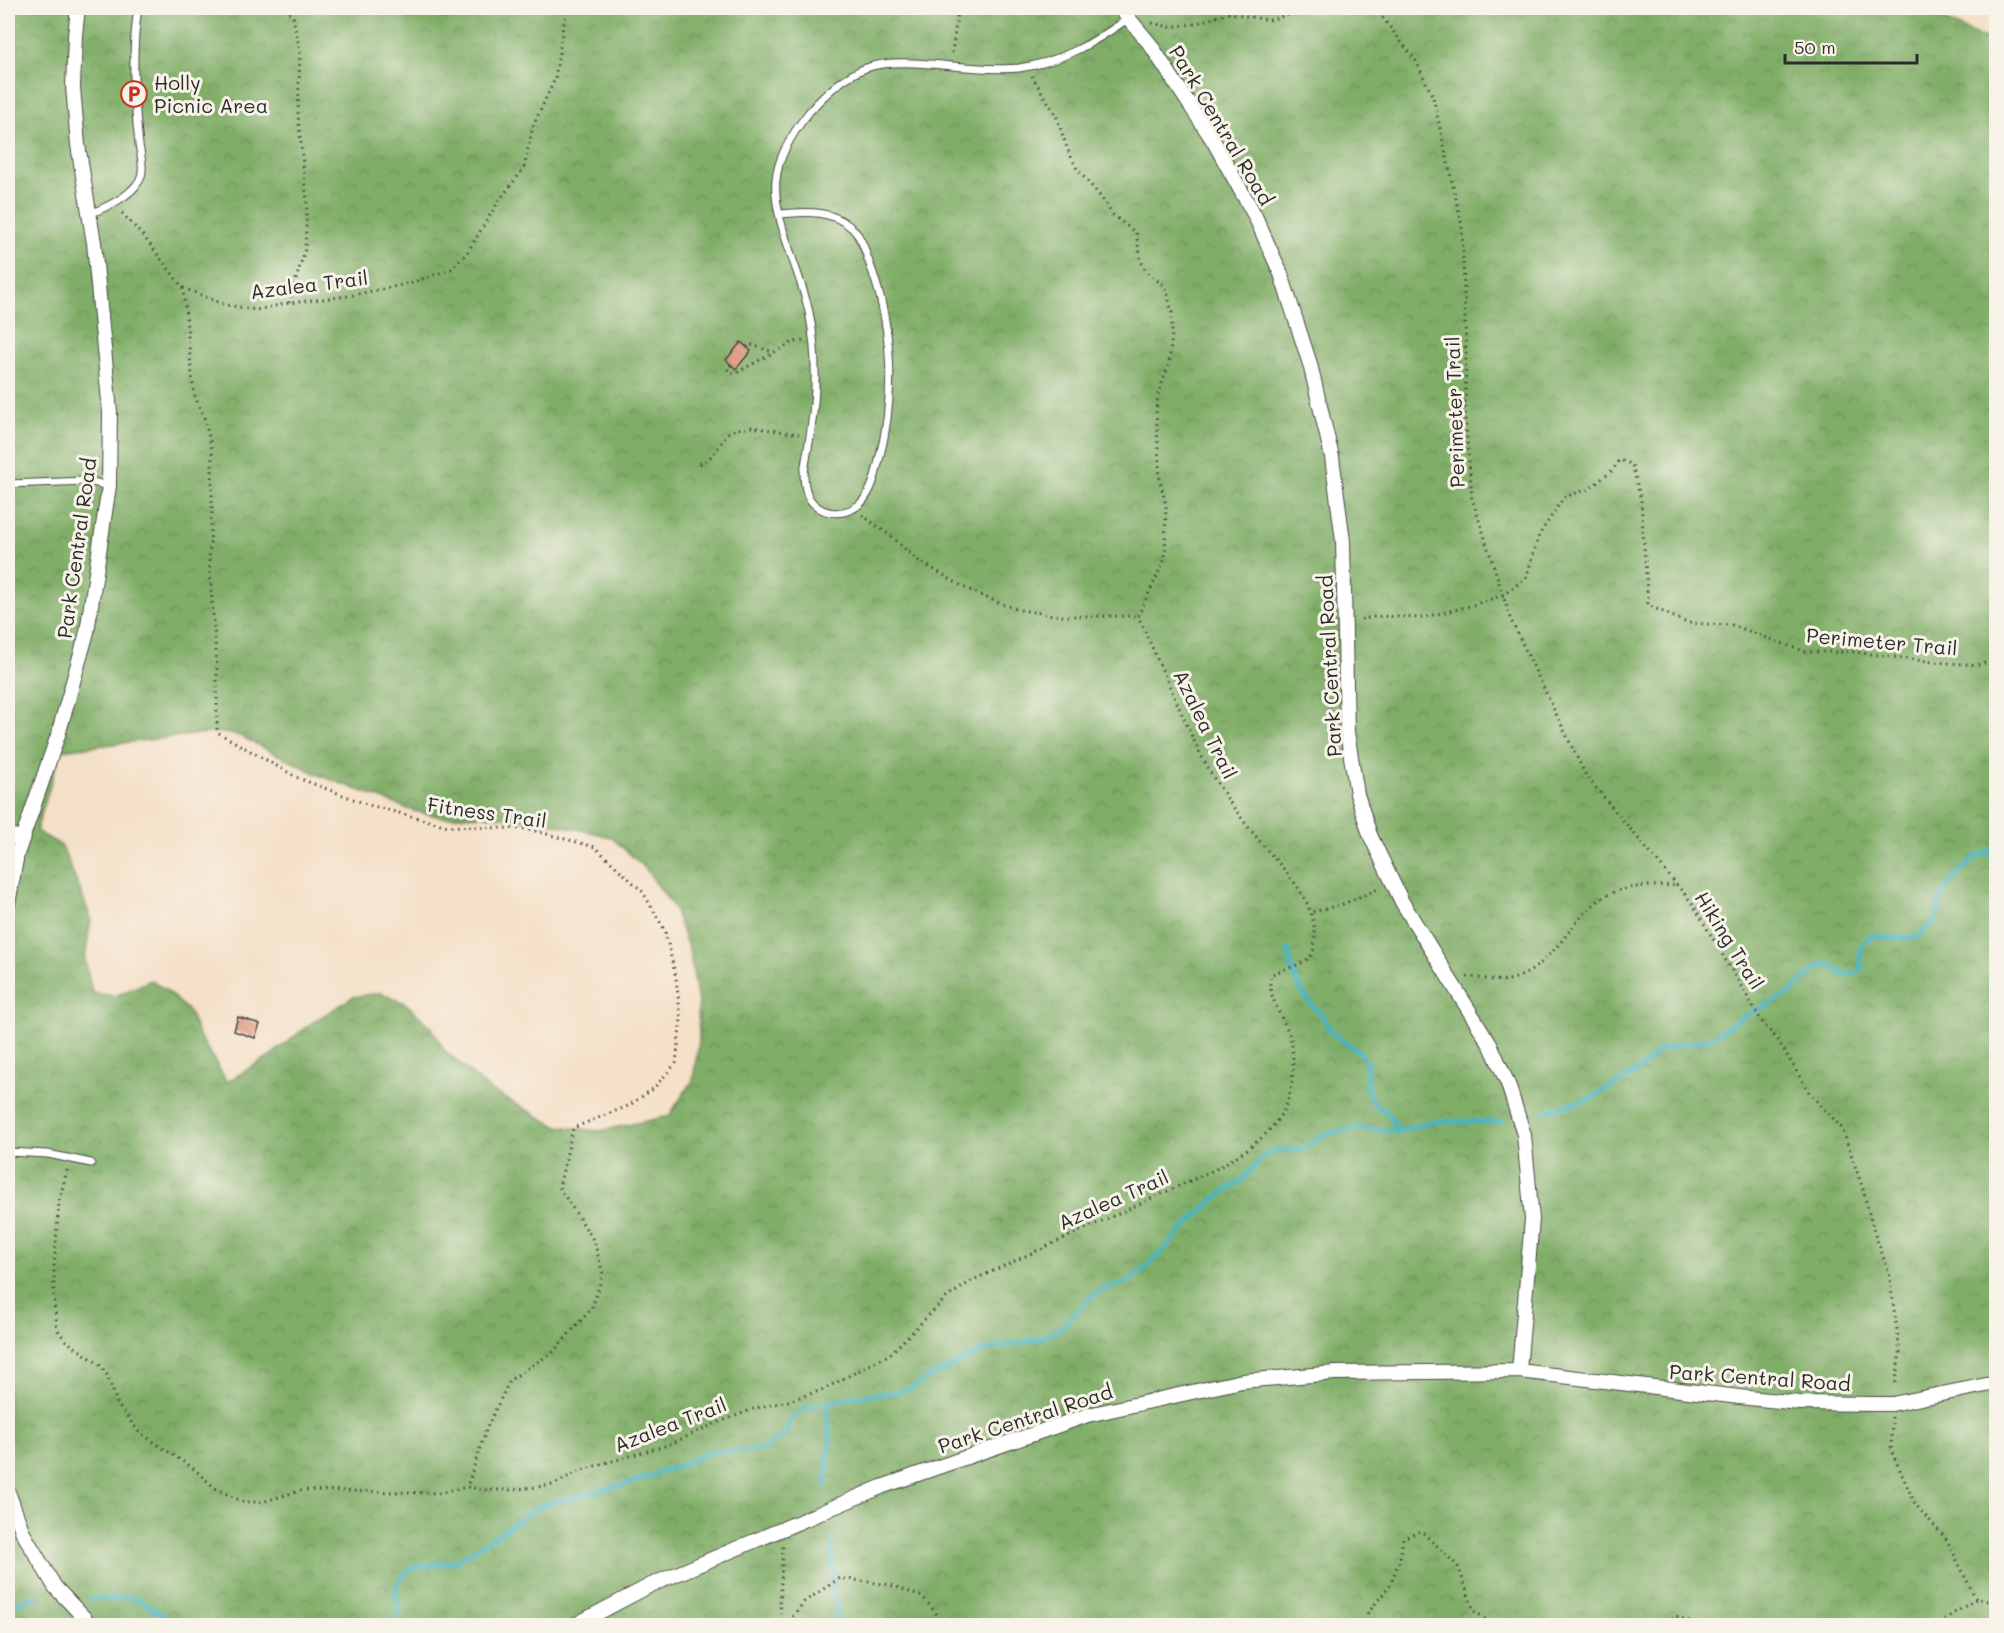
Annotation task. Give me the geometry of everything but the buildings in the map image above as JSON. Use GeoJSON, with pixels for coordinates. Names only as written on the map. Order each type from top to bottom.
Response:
{"type":"FeatureCollection","features":[{"type":"Feature","properties":{"kind":"street","name":"Park Central Road"},"geometry":{"type":"LineString","coordinates":[[8,904],[17,854],[58,735],[87,632],[109,486],[110,412],[90,214],[78,145],[73,87],[78,8]]}},
{"type":"Feature","properties":{"kind":"street","name":"Park Central Road"},"geometry":{"type":"LineString","coordinates":[[1125,13],[1150,44],[1214,142],[1255,216],[1281,274],[1310,364],[1332,457],[1343,541],[1347,732],[1357,794],[1370,835],[1396,890],[1491,1046],[1508,1084],[1524,1135],[1532,1219],[1519,1371]]}},
{"type":"Feature","properties":{"kind":"street"},"geometry":{"type":"LineString","coordinates":[[8,836],[24,837]]}},
{"type":"Feature","properties":{"kind":"street","name":"Park Central Road"},"geometry":{"type":"LineString","coordinates":[[573,1626],[651,1585],[911,1476],[1088,1415],[1242,1382],[1335,1372],[1519,1371],[1748,1398],[1800,1402],[1892,1404],[1996,1383]]}},
{"type":"Feature","properties":{"kind":"street"},"geometry":{"type":"LineString","coordinates":[[8,1492],[23,1533],[55,1587],[92,1626]]}},
{"type":"Feature","properties":{"kind":"lane"},"geometry":{"type":"LineString","coordinates":[[90,214],[127,194],[140,180],[142,172],[133,77],[134,35],[138,8]]}},
{"type":"Feature","properties":{"kind":"lane"},"geometry":{"type":"LineString","coordinates":[[780,214],[821,213],[831,215],[847,224],[861,241],[879,292],[889,348],[890,382],[882,448],[875,478],[865,499],[853,509],[836,513],[821,510],[816,506],[808,496],[804,474],[815,391],[814,339],[802,284],[780,214],[776,182],[782,157],[794,134],[805,117],[826,94],[860,71],[876,65],[991,69],[1026,66],[1077,51],[1104,36],[1125,13]]}},
{"type":"Feature","properties":{"kind":"lane"},"geometry":{"type":"LineString","coordinates":[[8,484],[88,481],[109,486]]}},
{"type":"Feature","properties":{"kind":"lane"},"geometry":{"type":"LineString","coordinates":[[8,1152],[48,1154],[90,1163]]}},
{"type":"Feature","properties":{"kind":"path"},"geometry":{"type":"LineString","coordinates":[[285,8],[293,17],[300,51],[298,115],[307,201],[305,249],[289,303]]}},
{"type":"Feature","properties":{"kind":"path","name":"Azalea Trail"},"geometry":{"type":"LineString","coordinates":[[183,288],[226,305],[256,310],[289,303],[349,296],[411,283],[451,269],[466,253],[498,202],[524,168],[533,126],[555,79],[568,8]]}},
{"type":"Feature","properties":{"kind":"path"},"geometry":{"type":"LineString","coordinates":[[950,66],[958,8]]}},
{"type":"Feature","properties":{"kind":"path"},"geometry":{"type":"LineString","coordinates":[[1125,13],[1170,27],[1194,24],[1229,13],[1269,20],[1309,8]]}},
{"type":"Feature","properties":{"kind":"path","name":"Perimeter Trail"},"geometry":{"type":"LineString","coordinates":[[1376,8],[1416,62],[1433,97],[1462,226],[1466,350],[1465,416],[1472,498],[1503,595],[1526,578],[1539,535],[1564,497],[1589,489],[1613,470],[1619,460],[1632,464],[1641,500],[1648,605],[1687,622],[1732,626],[1806,652],[1854,652],[1934,662],[1980,664],[1996,657]]}},
{"type":"Feature","properties":{"kind":"path"},"geometry":{"type":"LineString","coordinates":[[853,509],[892,537],[916,560],[968,589],[1021,610],[1060,616],[1138,616],[1165,559],[1166,505],[1160,481],[1156,411],[1158,394],[1169,364],[1172,313],[1164,286],[1146,271],[1141,261],[1136,233],[1113,215],[1077,169],[1056,115],[1026,66]]}},
{"type":"Feature","properties":{"kind":"path"},"geometry":{"type":"LineString","coordinates":[[113,202],[145,238],[183,288]]}},
{"type":"Feature","properties":{"kind":"path","name":"Fitness Trail"},"geometry":{"type":"LineString","coordinates":[[183,288],[194,394],[205,420],[212,450],[209,559],[217,668],[217,732],[298,778],[369,805],[448,826],[528,830],[595,847],[643,892],[665,931],[676,978],[681,1019],[676,1063],[653,1089],[628,1106],[573,1128],[559,1187],[594,1241],[603,1274],[592,1308],[552,1352],[510,1380],[487,1427],[467,1487]]}},
{"type":"Feature","properties":{"kind":"path"},"geometry":{"type":"LineString","coordinates":[[731,365],[727,369],[734,374],[793,342],[814,339]]}},
{"type":"Feature","properties":{"kind":"path"},"geometry":{"type":"LineString","coordinates":[[747,347],[749,344],[773,352]]}},
{"type":"Feature","properties":{"kind":"path"},"geometry":{"type":"LineString","coordinates":[[700,464],[712,455],[728,433],[737,429],[751,427],[772,429],[810,437]]}},
{"type":"Feature","properties":{"kind":"path"},"geometry":{"type":"LineString","coordinates":[[1345,621],[1382,616],[1421,618],[1503,595]]}},
{"type":"Feature","properties":{"kind":"path","name":"Hiking Trail"},"geometry":{"type":"LineString","coordinates":[[1503,595],[1510,618],[1586,776],[1692,903],[1764,1025],[1778,1040],[1810,1094],[1842,1128],[1889,1273],[1900,1352],[1892,1404],[1891,1450],[1915,1504],[1947,1540],[1976,1599]]}},
{"type":"Feature","properties":{"kind":"path","name":"Azalea Trail"},"geometry":{"type":"LineString","coordinates":[[71,1159],[63,1185],[57,1224],[54,1299],[57,1329],[65,1340],[99,1364],[107,1375],[118,1405],[140,1432],[195,1469],[215,1488],[243,1502],[262,1502],[302,1490],[439,1493],[467,1487],[510,1490],[553,1485],[581,1470],[668,1445],[756,1407],[788,1401],[822,1390],[890,1354],[946,1298],[974,1280],[1216,1169],[1270,1131],[1284,1111],[1293,1081],[1290,1037],[1276,1007],[1269,980],[1271,975],[1278,971],[1311,957],[1314,948],[1312,912],[1296,882],[1262,844],[1220,789],[1192,738],[1138,616]]}},
{"type":"Feature","properties":{"kind":"path"},"geometry":{"type":"LineString","coordinates":[[1449,977],[1506,980],[1528,973],[1545,960],[1593,906],[1617,891],[1677,885]]}},
{"type":"Feature","properties":{"kind":"path"},"geometry":{"type":"LineString","coordinates":[[1312,912],[1342,904],[1381,887],[1396,890]]}},
{"type":"Feature","properties":{"kind":"path"},"geometry":{"type":"LineString","coordinates":[[783,1528],[780,1604],[784,1626]]}},
{"type":"Feature","properties":{"kind":"path"},"geometry":{"type":"LineString","coordinates":[[1369,1626],[1368,1613],[1389,1585],[1400,1559],[1403,1538],[1421,1531],[1458,1566],[1474,1611],[1495,1626]]}},
{"type":"Feature","properties":{"kind":"path"},"geometry":{"type":"LineString","coordinates":[[784,1626],[804,1602],[840,1578],[891,1585],[923,1597],[946,1626]]}},
{"type":"Feature","properties":{"kind":"path"},"geometry":{"type":"LineString","coordinates":[[1934,1626],[1976,1599],[1996,1602]]}},
{"type":"Feature","properties":{"kind":"path"},"geometry":{"type":"LineString","coordinates":[[1662,1626],[1676,1616],[1696,1626]]}},
{"type":"Feature","properties":{"kind":"green space"},"geometry":{"type":"Polygon","coordinates":[[[8,8],[1919,8],[1996,44],[1996,1625],[8,1626],[8,8]],[[217,732],[61,750],[36,831],[62,846],[91,918],[85,959],[92,993],[115,996],[151,980],[166,990],[189,1012],[198,1034],[227,1082],[270,1056],[310,1024],[353,997],[380,993],[405,1003],[431,1027],[445,1051],[490,1090],[556,1126],[600,1131],[669,1116],[693,1080],[699,1041],[698,1003],[690,953],[674,908],[646,869],[611,837],[555,824],[487,815],[441,817],[414,811],[319,775],[238,735],[217,732]]]}},
{"type":"Feature","properties":{"kind":"waterway"},"geometry":{"type":"LineString","coordinates":[[1546,1111],[1587,1100],[1634,1074],[1660,1050],[1710,1038],[1746,1015],[1789,994],[1821,964],[1834,966],[1843,975],[1861,970],[1860,948],[1871,935],[1889,938],[1918,937],[1936,920],[1941,897],[1951,882],[1974,858],[1996,849]]}},
{"type":"Feature","properties":{"kind":"waterway"},"geometry":{"type":"LineString","coordinates":[[1288,950],[1292,970],[1299,987],[1311,1005],[1322,1015],[1331,1032],[1362,1054],[1367,1063],[1366,1086],[1373,1103],[1389,1114],[1398,1130]]}},
{"type":"Feature","properties":{"kind":"waterway"},"geometry":{"type":"LineString","coordinates":[[401,1626],[395,1591],[400,1579],[412,1568],[457,1561],[542,1505],[630,1483],[689,1462],[711,1451],[764,1449],[786,1434],[790,1421],[803,1408],[854,1397],[909,1390],[933,1375],[987,1350],[1041,1338],[1061,1328],[1091,1296],[1127,1282],[1146,1268],[1192,1220],[1217,1197],[1241,1181],[1266,1154],[1287,1149],[1301,1150],[1326,1134],[1356,1128],[1402,1131],[1434,1121],[1502,1122]]}},
{"type":"Feature","properties":{"kind":"waterway"},"geometry":{"type":"LineString","coordinates":[[826,1485],[830,1441],[827,1402]]}},
{"type":"Feature","properties":{"kind":"waterway"},"geometry":{"type":"LineString","coordinates":[[832,1546],[834,1592],[839,1626]]}},
{"type":"Feature","properties":{"kind":"waterway"},"geometry":{"type":"LineString","coordinates":[[8,1605],[36,1597]]}},
{"type":"Feature","properties":{"kind":"waterway"},"geometry":{"type":"LineString","coordinates":[[91,1599],[135,1598],[182,1626]]}},
{"type":"Feature","properties":{"kind":"place","name":"Holly Picnic Area"},"geometry":{"type":"Point","coordinates":[134,94]}}]}
